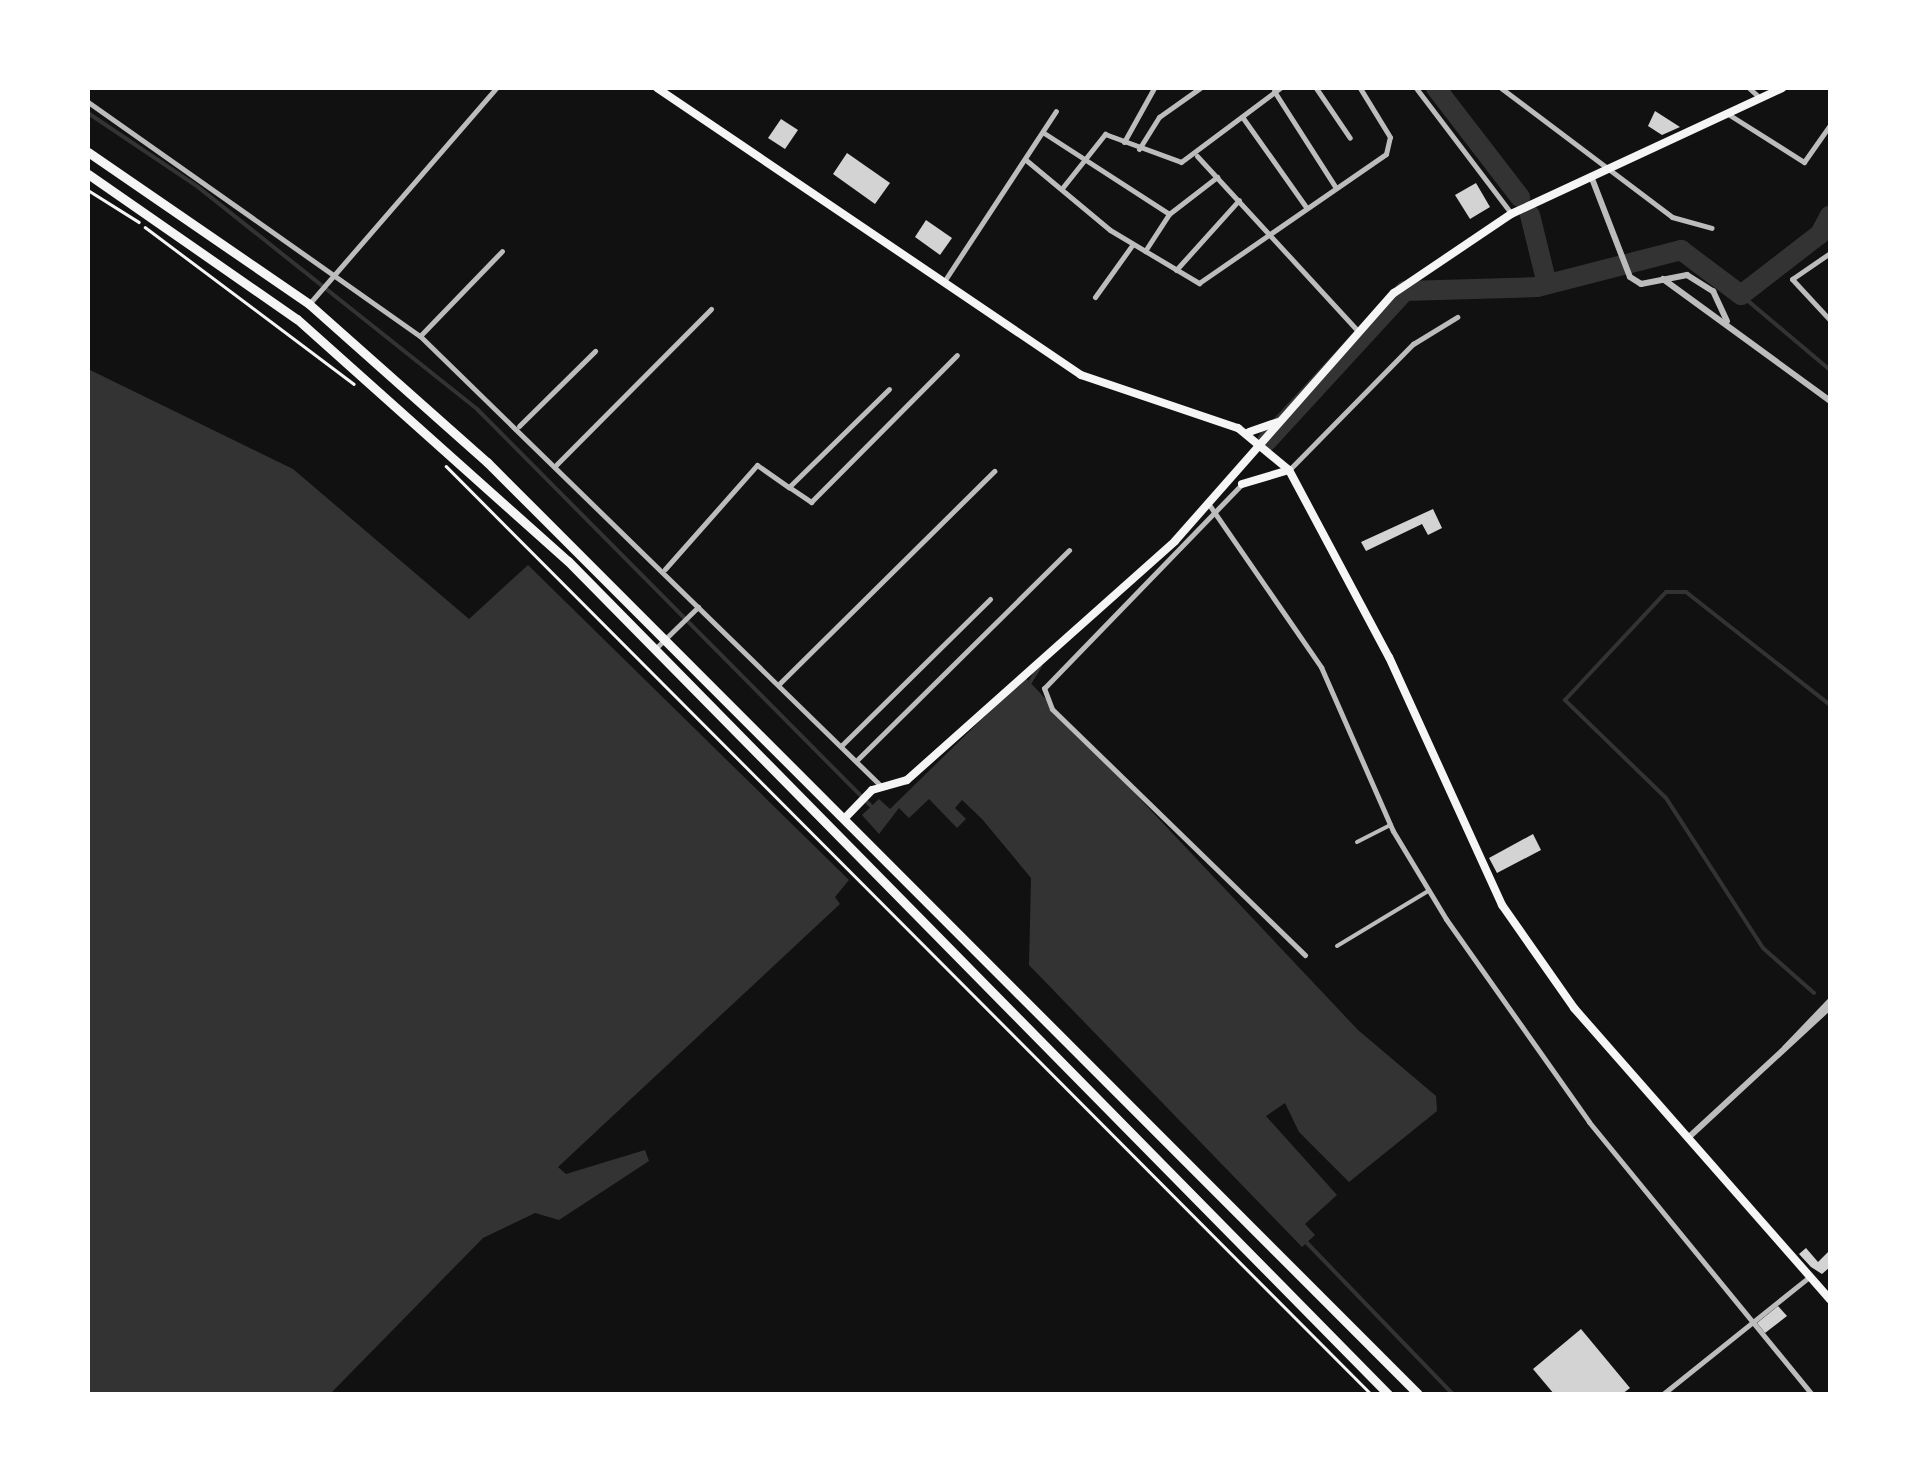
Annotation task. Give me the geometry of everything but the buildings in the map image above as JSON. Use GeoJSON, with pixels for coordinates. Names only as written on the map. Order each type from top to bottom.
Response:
{"type":"FeatureCollection","features":[{"type":"Feature","properties":{"kind":"main road"},"geometry":{"type":"LineString","coordinates":[[657,88],[1081,375],[1245,432],[1289,470],[1389,657],[1486,878],[1574,1008],[1830,1299]]}},
{"type":"Feature","properties":{"kind":"main road"},"geometry":{"type":"LineString","coordinates":[[844,819],[877,789],[908,780],[1086,615],[1213,509],[1266,448],[1282,420],[1356,329],[1512,214],[1590,174],[1782,88]]}},
{"type":"Feature","properties":{"kind":"main road"},"geometry":{"type":"LineString","coordinates":[[88,152],[309,304],[664,639],[1418,1394]]}},
{"type":"Feature","properties":{"kind":"main road"},"geometry":{"type":"LineString","coordinates":[[88,174],[370,378],[654,650],[1388,1394]]}},
{"type":"Feature","properties":{"kind":"main road"},"geometry":{"type":"LineString","coordinates":[[1245,432],[1282,420]]}},
{"type":"Feature","properties":{"kind":"main road"},"geometry":{"type":"LineString","coordinates":[[1242,484],[1289,470]]}},
{"type":"Feature","properties":{"kind":"street"},"geometry":{"type":"LineString","coordinates":[[309,304],[496,88]]}},
{"type":"Feature","properties":{"kind":"street"},"geometry":{"type":"LineString","coordinates":[[1124,142],[1154,88]]}},
{"type":"Feature","properties":{"kind":"street"},"geometry":{"type":"LineString","coordinates":[[1138,149],[1159,116],[1200,88]]}},
{"type":"Feature","properties":{"kind":"street"},"geometry":{"type":"LineString","coordinates":[[1316,88],[1350,138]]}},
{"type":"Feature","properties":{"kind":"street"},"geometry":{"type":"LineString","coordinates":[[1026,160],[1133,244],[1198,283],[1392,146],[1360,88]]}},
{"type":"Feature","properties":{"kind":"street"},"geometry":{"type":"LineString","coordinates":[[1416,88],[1512,214]]}},
{"type":"Feature","properties":{"kind":"street"},"geometry":{"type":"LineString","coordinates":[[1501,88],[1612,165],[1672,217],[1712,228]]}},
{"type":"Feature","properties":{"kind":"street"},"geometry":{"type":"LineString","coordinates":[[1748,88],[1760,98]]}},
{"type":"Feature","properties":{"kind":"street"},"geometry":{"type":"LineString","coordinates":[[1064,188],[1105,134],[1169,162],[1197,156],[1277,89],[1336,188]]}},
{"type":"Feature","properties":{"kind":"street"},"geometry":{"type":"LineString","coordinates":[[88,102],[335,272],[420,336],[665,570],[696,608],[858,759],[877,789]]}},
{"type":"Feature","properties":{"kind":"street"},"geometry":{"type":"LineString","coordinates":[[945,280],[1056,111]]}},
{"type":"Feature","properties":{"kind":"street"},"geometry":{"type":"LineString","coordinates":[[1726,112],[1804,162],[1830,125]]}},
{"type":"Feature","properties":{"kind":"street"},"geometry":{"type":"LineString","coordinates":[[1243,118],[1306,208]]}},
{"type":"Feature","properties":{"kind":"street"},"geometry":{"type":"LineString","coordinates":[[1044,134],[1169,214]]}},
{"type":"Feature","properties":{"kind":"street"},"geometry":{"type":"LineString","coordinates":[[1197,156],[1356,329]]}},
{"type":"Feature","properties":{"kind":"street"},"geometry":{"type":"LineString","coordinates":[[1590,174],[1627,269],[1641,284],[1679,273],[1702,282],[1727,320]]}},
{"type":"Feature","properties":{"kind":"street"},"geometry":{"type":"LineString","coordinates":[[1145,251],[1169,214],[1217,177]]}},
{"type":"Feature","properties":{"kind":"street"},"geometry":{"type":"LineString","coordinates":[[1176,270],[1240,200]]}},
{"type":"Feature","properties":{"kind":"street"},"geometry":{"type":"LineString","coordinates":[[1096,298],[1133,244]]}},
{"type":"Feature","properties":{"kind":"street"},"geometry":{"type":"LineString","coordinates":[[420,336],[502,252]]}},
{"type":"Feature","properties":{"kind":"street"},"geometry":{"type":"LineString","coordinates":[[1829,316],[1792,279],[1830,253]]}},
{"type":"Feature","properties":{"kind":"street"},"geometry":{"type":"LineString","coordinates":[[1662,279],[1727,320],[1830,401]]}},
{"type":"Feature","properties":{"kind":"street"},"geometry":{"type":"LineString","coordinates":[[556,465],[711,309]]}},
{"type":"Feature","properties":{"kind":"street"},"geometry":{"type":"LineString","coordinates":[[1289,470],[1416,341],[1457,318]]}},
{"type":"Feature","properties":{"kind":"street"},"geometry":{"type":"LineString","coordinates":[[518,426],[595,351]]}},
{"type":"Feature","properties":{"kind":"street"},"geometry":{"type":"LineString","coordinates":[[665,570],[757,465],[812,502],[958,355]]}},
{"type":"Feature","properties":{"kind":"street"},"geometry":{"type":"LineString","coordinates":[[789,488],[889,389]]}},
{"type":"Feature","properties":{"kind":"street"},"geometry":{"type":"LineString","coordinates":[[779,684],[994,471]]}},
{"type":"Feature","properties":{"kind":"street"},"geometry":{"type":"LineString","coordinates":[[1242,484],[1096,626],[1044,688],[1052,709],[1305,955]]}},
{"type":"Feature","properties":{"kind":"street"},"geometry":{"type":"LineString","coordinates":[[1213,509],[1321,667],[1390,825],[1428,890],[1567,1094],[1750,1324],[1812,1394]]}},
{"type":"Feature","properties":{"kind":"street"},"geometry":{"type":"LineString","coordinates":[[858,759],[1069,550]]}},
{"type":"Feature","properties":{"kind":"street"},"geometry":{"type":"LineString","coordinates":[[842,745],[990,599]]}},
{"type":"Feature","properties":{"kind":"street"},"geometry":{"type":"LineString","coordinates":[[654,650],[696,608]]}},
{"type":"Feature","properties":{"kind":"street"},"geometry":{"type":"LineString","coordinates":[[1086,615],[1096,626]]}},
{"type":"Feature","properties":{"kind":"street"},"geometry":{"type":"LineString","coordinates":[[1357,842],[1390,825]]}},
{"type":"Feature","properties":{"kind":"street"},"geometry":{"type":"LineString","coordinates":[[1337,946],[1428,890]]}},
{"type":"Feature","properties":{"kind":"street"},"geometry":{"type":"LineString","coordinates":[[1785,1049],[1830,1004]]}},
{"type":"Feature","properties":{"kind":"street"},"geometry":{"type":"LineString","coordinates":[[1689,1138],[1830,1004]]}},
{"type":"Feature","properties":{"kind":"street"},"geometry":{"type":"LineString","coordinates":[[1663,1394],[1810,1276]]}},
{"type":"Feature","properties":{"kind":"path"},"geometry":{"type":"LineString","coordinates":[[88,190],[359,388]]}},
{"type":"Feature","properties":{"kind":"path"},"geometry":{"type":"LineString","coordinates":[[438,460],[1371,1394]]}},
{"type":"Feature","properties":{"kind":"shaded area"},"geometry":{"type":"Polygon","coordinates":[[[88,369],[293,469],[469,619],[528,565],[849,880],[835,897],[840,904],[558,1167],[566,1174],[645,1150],[649,1161],[559,1220],[535,1213],[483,1238],[330,1394],[88,1394],[88,369]]]}},
{"type":"Feature","properties":{"kind":"shaded area"},"geometry":{"type":"Polygon","coordinates":[[[1025,677],[1358,1030],[1436,1096],[1437,1111],[1349,1182],[1299,1132],[1285,1103],[1266,1116],[1337,1195],[1305,1224],[1315,1235],[1302,1247],[1029,965],[1031,878],[982,819],[962,800],[955,808],[966,819],[957,828],[929,799],[909,818],[899,808],[879,834],[862,815],[879,799],[890,809],[1025,677]]]}},
{"type":"Feature","properties":{"kind":"waterway"},"geometry":{"type":"LineString","coordinates":[[1436,88],[1520,197]]}},
{"type":"Feature","properties":{"kind":"waterway"},"geometry":{"type":"LineString","coordinates":[[88,113],[198,187],[477,409],[872,807]]}},
{"type":"Feature","properties":{"kind":"waterway"},"geometry":{"type":"LineString","coordinates":[[1530,215],[1546,280]]}},
{"type":"Feature","properties":{"kind":"waterway"},"geometry":{"type":"LineString","coordinates":[[1267,441],[1405,291],[1537,287],[1681,250],[1741,295],[1820,234],[1830,215]]}},
{"type":"Feature","properties":{"kind":"waterway"},"geometry":{"type":"LineString","coordinates":[[1741,295],[1830,370]]}},
{"type":"Feature","properties":{"kind":"waterway"},"geometry":{"type":"LineString","coordinates":[[1814,993],[1763,948],[1666,798],[1565,700],[1666,592],[1686,592],[1830,705]]}},
{"type":"Feature","properties":{"kind":"waterway"},"geometry":{"type":"LineString","coordinates":[[1027,687],[1040,666]]}},
{"type":"Feature","properties":{"kind":"waterway"},"geometry":{"type":"LineString","coordinates":[[1307,1243],[1453,1394]]}}]}
